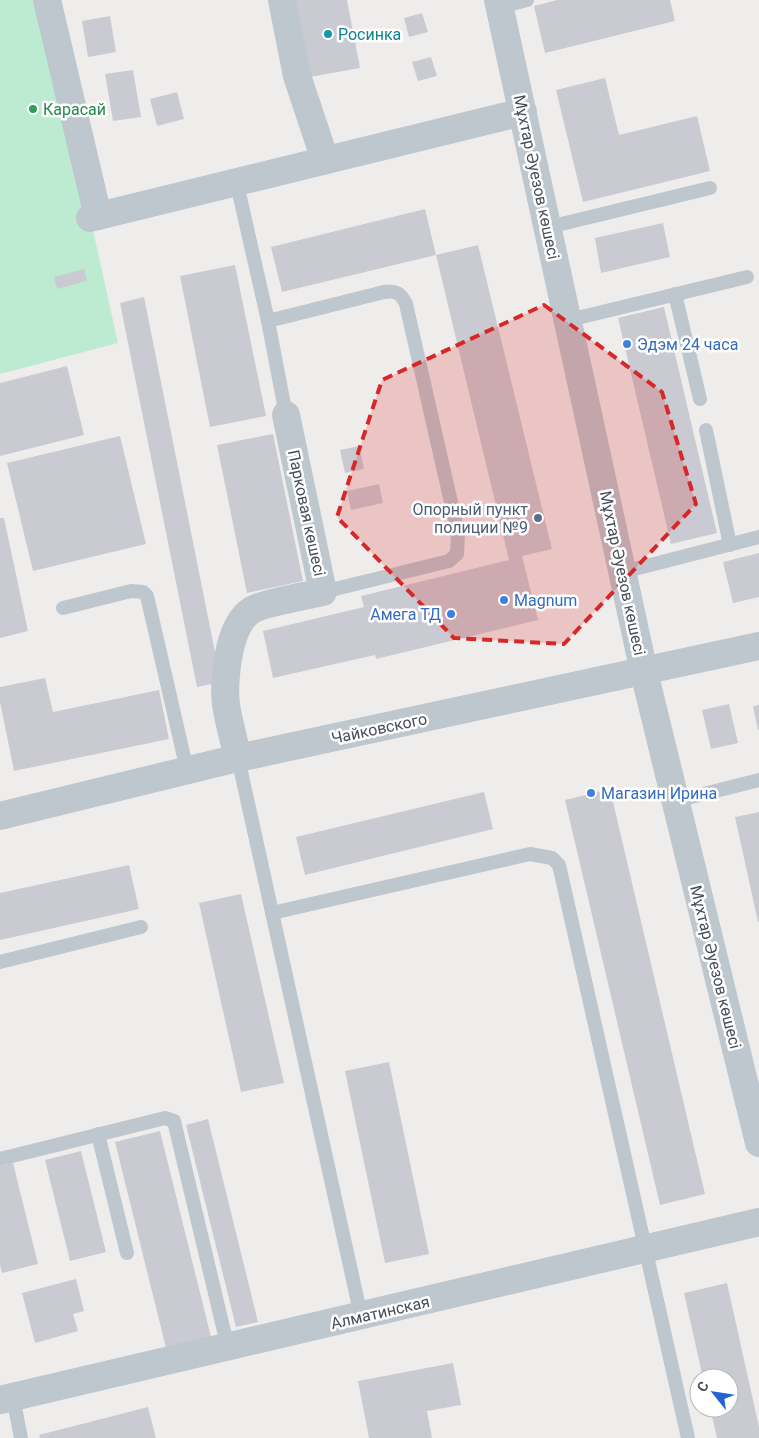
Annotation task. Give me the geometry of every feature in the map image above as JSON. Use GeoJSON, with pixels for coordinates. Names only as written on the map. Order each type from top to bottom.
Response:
{"type":"FeatureCollection","features":[{"type":"Feature","properties":{"kind":"street"},"geometry":{"type":"LineString","coordinates":[[47,0],[94,217],[237,184],[325,160],[523,112]]}},
{"type":"Feature","properties":{"kind":"street"},"geometry":{"type":"LineString","coordinates":[[282,0],[297,76],[325,160]]}},
{"type":"Feature","properties":{"kind":"street","name":"Мұхтар Әуезов көшесі"},"geometry":{"type":"LineString","coordinates":[[499,4],[549,227],[644,672],[755,1106],[759,1143]]}},
{"type":"Feature","properties":{"kind":"street","name":"Парковая көшесі"},"geometry":{"type":"LineString","coordinates":[[238,758],[226,705],[226,686],[231,645],[237,628],[245,616],[255,608],[323,592],[286,415]]}},
{"type":"Feature","properties":{"kind":"street","name":"Чайковского"},"geometry":{"type":"LineString","coordinates":[[0,816],[238,758],[759,646]]}},
{"type":"Feature","properties":{"kind":"street","name":"Алматинская"},"geometry":{"type":"LineString","coordinates":[[6,1399],[759,1222]]}},
{"type":"Feature","properties":{"kind":"lane"},"geometry":{"type":"LineString","coordinates":[[499,4],[527,0]]}},
{"type":"Feature","properties":{"kind":"lane"},"geometry":{"type":"LineString","coordinates":[[237,184],[268,321],[286,415]]}},
{"type":"Feature","properties":{"kind":"lane"},"geometry":{"type":"LineString","coordinates":[[549,227],[710,188]]}},
{"type":"Feature","properties":{"kind":"lane"},"geometry":{"type":"LineString","coordinates":[[569,320],[747,277]]}},
{"type":"Feature","properties":{"kind":"lane"},"geometry":{"type":"LineString","coordinates":[[268,321],[384,292],[396,292],[402,296],[458,533],[457,554],[450,561],[323,592]]}},
{"type":"Feature","properties":{"kind":"lane"},"geometry":{"type":"LineString","coordinates":[[675,294],[700,399]]}},
{"type":"Feature","properties":{"kind":"lane"},"geometry":{"type":"LineString","coordinates":[[706,430],[730,545]]}},
{"type":"Feature","properties":{"kind":"lane"},"geometry":{"type":"LineString","coordinates":[[623,572],[759,537]]}},
{"type":"Feature","properties":{"kind":"lane"},"geometry":{"type":"LineString","coordinates":[[63,608],[131,591],[143,592],[147,596],[187,770]]}},
{"type":"Feature","properties":{"kind":"lane"},"geometry":{"type":"LineString","coordinates":[[238,758],[361,1316]]}},
{"type":"Feature","properties":{"kind":"lane"},"geometry":{"type":"LineString","coordinates":[[676,801],[759,780]]}},
{"type":"Feature","properties":{"kind":"lane"},"geometry":{"type":"LineString","coordinates":[[272,913],[530,854],[552,858],[560,865],[688,1438]]}},
{"type":"Feature","properties":{"kind":"lane"},"geometry":{"type":"LineString","coordinates":[[0,962],[141,927]]}},
{"type":"Feature","properties":{"kind":"lane"},"geometry":{"type":"LineString","coordinates":[[0,1158],[165,1118],[174,1121],[228,1348]]}},
{"type":"Feature","properties":{"kind":"lane"},"geometry":{"type":"LineString","coordinates":[[98,1134],[127,1253]]}},
{"type":"Feature","properties":{"kind":"lane"},"geometry":{"type":"LineString","coordinates":[[6,1399],[21,1438]]}},
{"type":"Feature","properties":{"kind":"highlighted area"},"geometry":{"type":"Polygon","coordinates":[[[544,305],[662,392],[696,504],[564,644],[454,638],[337,517],[382,380],[544,305]]]}},
{"type":"Feature","properties":{"kind":"green space","name":"Карасай"},"geometry":{"type":"Polygon","coordinates":[[[0,0],[42,0],[118,343],[0,374],[0,0]]]}},
{"type":"Feature","properties":{"kind":"building","name":"Росинка"},"geometry":{"type":"Polygon","coordinates":[[[296,0],[347,0],[360,68],[310,77],[296,0]]]}},
{"type":"Feature","properties":{"kind":"building"},"geometry":{"type":"Polygon","coordinates":[[[557,0],[670,0],[675,21],[545,53],[534,6],[557,0]]]}},
{"type":"Feature","properties":{"kind":"building"},"geometry":{"type":"Polygon","coordinates":[[[422,13],[428,32],[409,37],[404,18],[422,13]]]}},
{"type":"Feature","properties":{"kind":"building"},"geometry":{"type":"Polygon","coordinates":[[[110,16],[116,52],[88,57],[82,21],[110,16]]]}},
{"type":"Feature","properties":{"kind":"building"},"geometry":{"type":"Polygon","coordinates":[[[431,57],[437,76],[418,81],[412,62],[431,57]]]}},
{"type":"Feature","properties":{"kind":"building"},"geometry":{"type":"Polygon","coordinates":[[[133,70],[141,117],[113,121],[105,74],[133,70]]]}},
{"type":"Feature","properties":{"kind":"building"},"geometry":{"type":"Polygon","coordinates":[[[605,78],[619,135],[697,116],[710,171],[583,202],[556,90],[605,78]]]}},
{"type":"Feature","properties":{"kind":"building"},"geometry":{"type":"Polygon","coordinates":[[[177,92],[184,119],[157,126],[150,99],[177,92]]]}},
{"type":"Feature","properties":{"kind":"building"},"geometry":{"type":"Polygon","coordinates":[[[425,209],[436,255],[282,292],[271,247],[425,209]]]}},
{"type":"Feature","properties":{"kind":"building"},"geometry":{"type":"Polygon","coordinates":[[[663,223],[670,257],[601,273],[595,238],[663,223]]]}},
{"type":"Feature","properties":{"kind":"building"},"geometry":{"type":"Polygon","coordinates":[[[478,245],[552,549],[522,556],[538,620],[376,659],[375,655],[273,678],[263,631],[364,607],[361,596],[509,560],[436,255],[478,245]]]}},
{"type":"Feature","properties":{"kind":"building"},"geometry":{"type":"Polygon","coordinates":[[[235,265],[266,416],[210,427],[180,276],[235,265]]]}},
{"type":"Feature","properties":{"kind":"building"},"geometry":{"type":"Polygon","coordinates":[[[84,269],[87,281],[57,289],[54,277],[84,269]]]}},
{"type":"Feature","properties":{"kind":"building"},"geometry":{"type":"Polygon","coordinates":[[[144,297],[221,682],[197,687],[120,303],[144,297]]]}},
{"type":"Feature","properties":{"kind":"building"},"geometry":{"type":"Polygon","coordinates":[[[664,307],[717,533],[671,544],[618,318],[664,307]]]}},
{"type":"Feature","properties":{"kind":"building"},"geometry":{"type":"Polygon","coordinates":[[[67,366],[84,435],[0,456],[0,383],[67,366]]]}},
{"type":"Feature","properties":{"kind":"building"},"geometry":{"type":"Polygon","coordinates":[[[273,434],[303,581],[247,593],[217,445],[273,434]]]}},
{"type":"Feature","properties":{"kind":"building"},"geometry":{"type":"Polygon","coordinates":[[[120,436],[146,544],[33,571],[7,463],[120,436]]]}},
{"type":"Feature","properties":{"kind":"building"},"geometry":{"type":"Polygon","coordinates":[[[359,446],[364,469],[345,473],[340,450],[359,446]]]}},
{"type":"Feature","properties":{"kind":"building"},"geometry":{"type":"Polygon","coordinates":[[[379,484],[383,503],[351,510],[347,491],[379,484]]]}},
{"type":"Feature","properties":{"kind":"building"},"geometry":{"type":"Polygon","coordinates":[[[0,518],[4,518],[28,631],[0,638],[0,518]]]}},
{"type":"Feature","properties":{"kind":"building"},"geometry":{"type":"Polygon","coordinates":[[[759,553],[759,597],[733,603],[723,562],[759,553]]]}},
{"type":"Feature","properties":{"kind":"building"},"geometry":{"type":"Polygon","coordinates":[[[45,678],[53,712],[159,690],[169,739],[14,771],[0,702],[0,687],[45,678]]]}},
{"type":"Feature","properties":{"kind":"building"},"geometry":{"type":"Polygon","coordinates":[[[729,704],[738,743],[711,749],[702,710],[729,704]]]}},
{"type":"Feature","properties":{"kind":"building"},"geometry":{"type":"Polygon","coordinates":[[[759,705],[759,730],[758,730],[753,706],[759,705]]]}},
{"type":"Feature","properties":{"kind":"building"},"geometry":{"type":"Polygon","coordinates":[[[610,789],[705,1194],[660,1205],[565,800],[610,789]]]}},
{"type":"Feature","properties":{"kind":"building"},"geometry":{"type":"Polygon","coordinates":[[[484,792],[493,829],[305,875],[296,837],[484,792]]]}},
{"type":"Feature","properties":{"kind":"building"},"geometry":{"type":"Polygon","coordinates":[[[759,812],[759,922],[758,922],[735,817],[759,812]]]}},
{"type":"Feature","properties":{"kind":"building"},"geometry":{"type":"Polygon","coordinates":[[[129,865],[139,909],[0,940],[0,893],[129,865]]]}},
{"type":"Feature","properties":{"kind":"building"},"geometry":{"type":"Polygon","coordinates":[[[241,894],[284,1083],[241,1092],[199,903],[241,894]]]}},
{"type":"Feature","properties":{"kind":"building"},"geometry":{"type":"Polygon","coordinates":[[[389,1062],[429,1254],[385,1263],[345,1071],[389,1062]]]}},
{"type":"Feature","properties":{"kind":"building"},"geometry":{"type":"Polygon","coordinates":[[[208,1119],[258,1322],[236,1327],[186,1125],[208,1119]]]}},
{"type":"Feature","properties":{"kind":"building"},"geometry":{"type":"Polygon","coordinates":[[[160,1131],[211,1337],[166,1348],[115,1142],[160,1131]]]}},
{"type":"Feature","properties":{"kind":"building"},"geometry":{"type":"Polygon","coordinates":[[[81,1151],[106,1252],[70,1261],[45,1160],[81,1151]]]}},
{"type":"Feature","properties":{"kind":"building"},"geometry":{"type":"Polygon","coordinates":[[[13,1163],[38,1264],[2,1273],[0,1265],[0,1166],[13,1163]]]}},
{"type":"Feature","properties":{"kind":"building"},"geometry":{"type":"Polygon","coordinates":[[[76,1279],[84,1311],[73,1314],[78,1331],[35,1343],[22,1293],[76,1279]]]}},
{"type":"Feature","properties":{"kind":"building"},"geometry":{"type":"Polygon","coordinates":[[[727,1283],[759,1427],[759,1438],[717,1438],[712,1418],[739,1418],[739,1368],[701,1368],[684,1293],[727,1283]]]}},
{"type":"Feature","properties":{"kind":"building"},"geometry":{"type":"Polygon","coordinates":[[[453,1363],[461,1405],[427,1411],[432,1438],[369,1438],[358,1381],[453,1363]]]}},
{"type":"Feature","properties":{"kind":"building"},"geometry":{"type":"Polygon","coordinates":[[[148,1407],[156,1438],[40,1438],[39,1435],[148,1407]]]}},
{"type":"Feature","properties":{"kind":"place","name":"Росинка"},"geometry":{"type":"Point","coordinates":[328,34]}},
{"type":"Feature","properties":{"kind":"place","name":"Карасай"},"geometry":{"type":"Point","coordinates":[33,109]}},
{"type":"Feature","properties":{"kind":"place","name":"Эдэм 24 часа"},"geometry":{"type":"Point","coordinates":[627,344]}},
{"type":"Feature","properties":{"kind":"place","name":"Опорный пункт полиции №9"},"geometry":{"type":"Point","coordinates":[538,518]}},
{"type":"Feature","properties":{"kind":"place","name":"Magnum"},"geometry":{"type":"Point","coordinates":[504,600]}},
{"type":"Feature","properties":{"kind":"place","name":"Амега ТД"},"geometry":{"type":"Point","coordinates":[451,614]}},
{"type":"Feature","properties":{"kind":"place","name":"Магазин Ирина"},"geometry":{"type":"Point","coordinates":[591,793]}}]}
